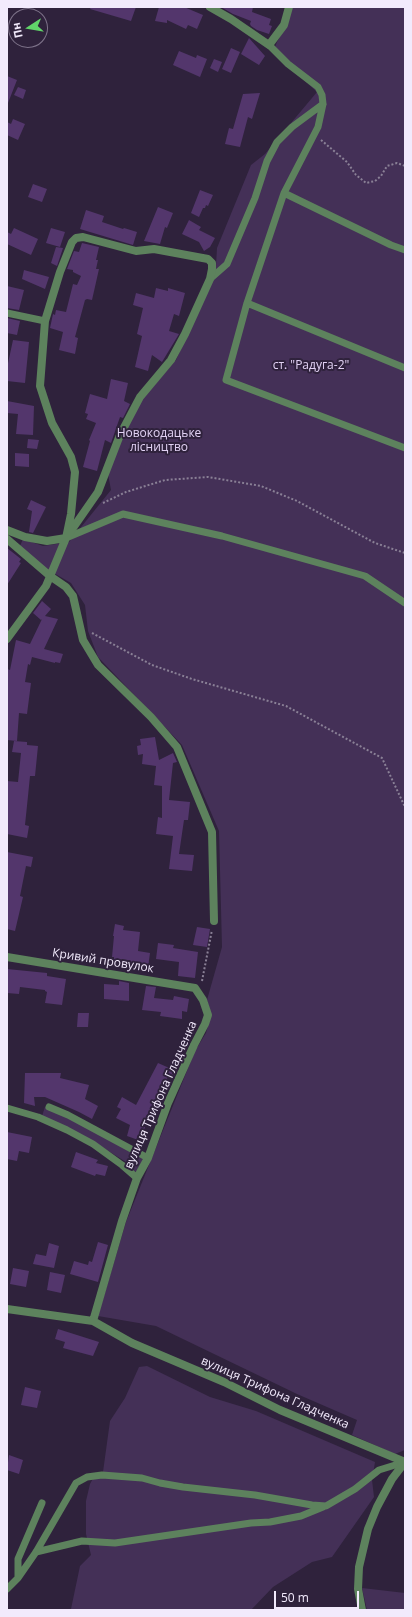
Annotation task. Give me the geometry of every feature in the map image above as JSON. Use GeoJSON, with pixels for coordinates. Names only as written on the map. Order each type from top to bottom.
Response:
{"type":"FeatureCollection","features":[{"type":"Feature","properties":{"kind":"street"},"geometry":{"type":"LineString","coordinates":[[210,7],[231,19],[269,45],[284,25],[290,7]]}},
{"type":"Feature","properties":{"kind":"street"},"geometry":{"type":"LineString","coordinates":[[7,530],[47,541],[66,538],[98,492],[120,435],[140,397],[171,360],[185,334],[210,279],[212,263],[208,259],[154,249],[136,251],[84,237],[76,238],[68,248],[46,321],[40,386],[52,423],[71,457],[75,472],[71,514],[66,538],[46,586],[7,638]]}},
{"type":"Feature","properties":{"kind":"street"},"geometry":{"type":"LineString","coordinates":[[7,539],[50,576],[66,587],[73,596],[83,640],[98,665],[151,717],[178,747],[212,832],[214,921]]}},
{"type":"Feature","properties":{"kind":"street","name":"Кривий провулок"},"geometry":{"type":"LineString","coordinates":[[7,957],[195,988]]}},
{"type":"Feature","properties":{"kind":"street","name":"вулиця Трифона Гладченка"},"geometry":{"type":"LineString","coordinates":[[93,1321],[122,1221],[137,1178],[148,1158],[168,1103],[208,1015],[203,1000],[195,988]]}},
{"type":"Feature","properties":{"kind":"street","name":"вулиця Трифона Гладченка"},"geometry":{"type":"LineString","coordinates":[[7,1309],[93,1321],[132,1343],[224,1382],[280,1410],[405,1462]]}},
{"type":"Feature","properties":{"kind":"street"},"geometry":{"type":"LineString","coordinates":[[362,1610],[358,1589],[359,1567],[368,1529],[376,1506],[392,1479],[405,1462]]}},
{"type":"Feature","properties":{"kind":"lane"},"geometry":{"type":"LineString","coordinates":[[269,45],[288,64],[318,87],[322,95],[323,104],[318,127],[284,193],[247,303],[226,380],[405,448]]}},
{"type":"Feature","properties":{"kind":"lane"},"geometry":{"type":"LineString","coordinates":[[210,279],[227,264],[255,198],[267,161],[277,142],[292,127],[323,104]]}},
{"type":"Feature","properties":{"kind":"lane"},"geometry":{"type":"LineString","coordinates":[[284,193],[391,245],[405,250]]}},
{"type":"Feature","properties":{"kind":"lane"},"geometry":{"type":"LineString","coordinates":[[247,303],[405,368]]}},
{"type":"Feature","properties":{"kind":"lane"},"geometry":{"type":"LineString","coordinates":[[7,313],[46,321]]}},
{"type":"Feature","properties":{"kind":"lane"},"geometry":{"type":"LineString","coordinates":[[66,538],[123,514],[222,536],[365,576],[405,603]]}},
{"type":"Feature","properties":{"kind":"lane"},"geometry":{"type":"LineString","coordinates":[[49,1107],[68,1115],[148,1158]]}},
{"type":"Feature","properties":{"kind":"lane"},"geometry":{"type":"LineString","coordinates":[[7,1108],[38,1117],[93,1144],[137,1178]]}},
{"type":"Feature","properties":{"kind":"lane"},"geometry":{"type":"LineString","coordinates":[[36,1552],[82,1541],[115,1543],[251,1523],[270,1522],[301,1516],[326,1506],[355,1489],[378,1470],[405,1462]]}},
{"type":"Feature","properties":{"kind":"lane"},"geometry":{"type":"LineString","coordinates":[[7,1589],[18,1578],[36,1552],[76,1483],[87,1477],[102,1475],[142,1478],[183,1487],[262,1496],[326,1506]]}},
{"type":"Feature","properties":{"kind":"lane"},"geometry":{"type":"LineString","coordinates":[[18,1578],[18,1559],[42,1503]]}},
{"type":"Feature","properties":{"kind":"path"},"geometry":{"type":"LineString","coordinates":[[318,127],[321,141],[347,162],[356,175],[366,183],[375,182],[388,166],[397,163],[405,166]]}},
{"type":"Feature","properties":{"kind":"path"},"geometry":{"type":"LineString","coordinates":[[84,512],[126,492],[165,480],[208,477],[261,486],[298,501],[375,543],[405,553]]}},
{"type":"Feature","properties":{"kind":"path"},"geometry":{"type":"LineString","coordinates":[[88,631],[113,646],[152,665],[192,679],[286,706],[382,758],[405,807]]}},
{"type":"Feature","properties":{"kind":"path"},"geometry":{"type":"LineString","coordinates":[[195,988],[201,986],[214,921]]}},
{"type":"Feature","properties":{"kind":"green space"},"geometry":{"type":"Polygon","coordinates":[[[291,7],[405,7],[405,1450],[395,1454],[352,1435],[357,1420],[297,1394],[156,1326],[98,1316],[126,1222],[195,1051],[206,1033],[211,1015],[207,1000],[222,947],[219,831],[182,745],[98,657],[88,631],[85,605],[71,583],[45,568],[20,546],[23,539],[43,546],[69,542],[111,490],[108,474],[121,438],[143,398],[176,360],[212,279],[216,266],[217,248],[251,165],[265,154],[317,92],[273,52],[286,26],[291,7]]]}},
{"type":"Feature","properties":{"kind":"green space"},"geometry":{"type":"Polygon","coordinates":[[[45,1107],[68,1116],[142,1157],[143,1160],[137,1171],[135,1172],[126,1162],[94,1142],[42,1116],[45,1107]]]}},
{"type":"Feature","properties":{"kind":"green space"},"geometry":{"type":"Polygon","coordinates":[[[147,1366],[210,1397],[256,1411],[375,1462],[372,1480],[374,1497],[332,1557],[312,1562],[273,1587],[251,1610],[71,1609],[80,1566],[91,1555],[86,1534],[86,1501],[90,1484],[96,1473],[103,1472],[110,1421],[125,1398],[139,1367],[147,1366]]]}},
{"type":"Feature","properties":{"kind":"green space"},"geometry":{"type":"Polygon","coordinates":[[[362,1588],[405,1593],[405,1610],[367,1610],[362,1588]]]}},
{"type":"Feature","properties":{"kind":"building"},"geometry":{"type":"Polygon","coordinates":[[[91,7],[136,7],[131,21],[90,9],[91,7]]]}},
{"type":"Feature","properties":{"kind":"building"},"geometry":{"type":"Polygon","coordinates":[[[159,7],[184,7],[203,15],[197,29],[188,25],[186,29],[167,20],[167,23],[155,21],[159,7]]]}},
{"type":"Feature","properties":{"kind":"building"},"geometry":{"type":"Polygon","coordinates":[[[221,7],[253,7],[252,12],[271,19],[269,25],[272,26],[269,34],[257,30],[251,26],[251,21],[233,14],[221,7]]]}},
{"type":"Feature","properties":{"kind":"building"},"geometry":{"type":"Polygon","coordinates":[[[249,38],[265,56],[259,65],[241,54],[249,38]]]}},
{"type":"Feature","properties":{"kind":"building"},"geometry":{"type":"Polygon","coordinates":[[[231,48],[240,52],[231,73],[222,69],[231,48]]]}},
{"type":"Feature","properties":{"kind":"building"},"geometry":{"type":"Polygon","coordinates":[[[179,51],[196,58],[197,55],[207,59],[200,77],[173,65],[179,51]]]}},
{"type":"Feature","properties":{"kind":"building"},"geometry":{"type":"Polygon","coordinates":[[[214,59],[222,62],[218,72],[210,68],[214,59]]]}},
{"type":"Feature","properties":{"kind":"building"},"geometry":{"type":"Polygon","coordinates":[[[7,76],[17,80],[8,103],[7,103],[7,76]]]}},
{"type":"Feature","properties":{"kind":"building"},"geometry":{"type":"Polygon","coordinates":[[[18,87],[26,90],[23,99],[14,95],[18,87]]]}},
{"type":"Feature","properties":{"kind":"building"},"geometry":{"type":"Polygon","coordinates":[[[260,93],[252,119],[248,117],[240,147],[225,144],[229,128],[233,129],[243,94],[260,93]]]}},
{"type":"Feature","properties":{"kind":"building"},"geometry":{"type":"Polygon","coordinates":[[[13,119],[25,124],[18,140],[7,135],[7,122],[11,124],[13,119]]]}},
{"type":"Feature","properties":{"kind":"building"},"geometry":{"type":"Polygon","coordinates":[[[33,184],[47,189],[42,202],[28,197],[33,184]]]}},
{"type":"Feature","properties":{"kind":"building"},"geometry":{"type":"Polygon","coordinates":[[[200,190],[213,195],[208,206],[206,205],[205,208],[203,208],[199,217],[191,213],[200,190]]]}},
{"type":"Feature","properties":{"kind":"building"},"geometry":{"type":"Polygon","coordinates":[[[158,207],[173,213],[167,228],[165,227],[160,244],[144,241],[158,207]]]}},
{"type":"Feature","properties":{"kind":"building"},"geometry":{"type":"Polygon","coordinates":[[[86,210],[104,216],[102,222],[137,232],[133,245],[80,229],[86,210]]]}},
{"type":"Feature","properties":{"kind":"building"},"geometry":{"type":"Polygon","coordinates":[[[189,220],[201,227],[199,230],[215,238],[210,247],[204,251],[199,242],[182,234],[189,220]]]}},
{"type":"Feature","properties":{"kind":"building"},"geometry":{"type":"Polygon","coordinates":[[[14,228],[38,239],[31,255],[7,244],[7,232],[11,234],[14,228]]]}},
{"type":"Feature","properties":{"kind":"building"},"geometry":{"type":"Polygon","coordinates":[[[51,228],[65,232],[60,247],[46,243],[51,228]]]}},
{"type":"Feature","properties":{"kind":"building"},"geometry":{"type":"Polygon","coordinates":[[[82,243],[99,247],[96,260],[98,260],[96,269],[99,269],[92,300],[85,300],[75,337],[78,338],[75,354],[59,350],[63,332],[50,328],[53,314],[55,315],[56,310],[66,312],[73,284],[77,285],[81,276],[73,272],[73,270],[67,269],[74,251],[79,252],[82,243]]]}},
{"type":"Feature","properties":{"kind":"building"},"geometry":{"type":"Polygon","coordinates":[[[56,247],[63,248],[57,266],[51,263],[56,247]]]}},
{"type":"Feature","properties":{"kind":"building"},"geometry":{"type":"Polygon","coordinates":[[[24,270],[49,277],[45,289],[22,279],[24,270]]]}},
{"type":"Feature","properties":{"kind":"building"},"geometry":{"type":"Polygon","coordinates":[[[7,286],[24,290],[19,310],[7,308],[7,286]]]}},
{"type":"Feature","properties":{"kind":"building"},"geometry":{"type":"Polygon","coordinates":[[[156,288],[168,291],[168,288],[185,293],[179,316],[174,314],[169,331],[179,334],[162,362],[152,355],[148,371],[135,367],[142,336],[137,334],[143,308],[133,305],[136,293],[154,298],[156,288]]]}},
{"type":"Feature","properties":{"kind":"building"},"geometry":{"type":"Polygon","coordinates":[[[7,318],[20,321],[17,335],[7,333],[7,318]]]}},
{"type":"Feature","properties":{"kind":"building"},"geometry":{"type":"Polygon","coordinates":[[[13,340],[29,342],[25,383],[7,381],[7,368],[13,340]]]}},
{"type":"Feature","properties":{"kind":"building"},"geometry":{"type":"Polygon","coordinates":[[[111,379],[128,383],[124,401],[130,404],[123,418],[120,417],[111,443],[105,440],[97,471],[83,467],[89,440],[96,423],[86,419],[88,414],[85,413],[90,394],[107,399],[111,379]]]}},
{"type":"Feature","properties":{"kind":"building"},"geometry":{"type":"Polygon","coordinates":[[[7,401],[34,406],[33,435],[16,434],[18,414],[7,413],[7,401]]]}},
{"type":"Feature","properties":{"kind":"building"},"geometry":{"type":"Polygon","coordinates":[[[28,439],[39,440],[37,449],[27,448],[28,439]]]}},
{"type":"Feature","properties":{"kind":"building"},"geometry":{"type":"Polygon","coordinates":[[[15,453],[29,454],[29,467],[15,466],[15,453]]]}},
{"type":"Feature","properties":{"kind":"building"},"geometry":{"type":"Polygon","coordinates":[[[31,500],[46,507],[33,533],[29,532],[32,511],[27,509],[31,500]]]}},
{"type":"Feature","properties":{"kind":"building"},"geometry":{"type":"Polygon","coordinates":[[[7,548],[21,559],[19,562],[21,563],[7,585],[7,548]]]}},
{"type":"Feature","properties":{"kind":"building"},"geometry":{"type":"Polygon","coordinates":[[[42,601],[51,609],[45,616],[58,619],[44,649],[63,654],[60,663],[32,657],[30,665],[28,664],[25,682],[31,683],[27,714],[19,713],[17,741],[7,740],[7,669],[10,670],[16,640],[30,644],[42,619],[41,620],[33,613],[42,601]]]}},
{"type":"Feature","properties":{"kind":"building"},"geometry":{"type":"Polygon","coordinates":[[[155,737],[159,760],[173,753],[177,762],[173,763],[169,800],[190,802],[188,820],[184,820],[179,854],[194,855],[192,871],[169,869],[173,836],[156,834],[158,817],[162,818],[162,786],[154,785],[156,766],[142,764],[143,754],[138,755],[137,746],[141,745],[140,739],[155,737]]]}},
{"type":"Feature","properties":{"kind":"building"},"geometry":{"type":"Polygon","coordinates":[[[14,741],[27,742],[27,745],[38,746],[35,776],[30,776],[25,825],[29,826],[27,838],[7,834],[7,781],[18,782],[21,753],[12,752],[14,741]]]}},
{"type":"Feature","properties":{"kind":"building"},"geometry":{"type":"Polygon","coordinates":[[[7,852],[33,857],[31,867],[26,866],[20,896],[23,897],[15,931],[7,929],[7,852]]]}},
{"type":"Feature","properties":{"kind":"building"},"geometry":{"type":"Polygon","coordinates":[[[115,924],[124,926],[123,930],[140,932],[138,951],[150,953],[148,968],[122,965],[123,960],[114,959],[114,957],[112,957],[115,924]]]}},
{"type":"Feature","properties":{"kind":"building"},"geometry":{"type":"Polygon","coordinates":[[[197,927],[210,929],[207,947],[193,945],[197,927]]]}},
{"type":"Feature","properties":{"kind":"building"},"geometry":{"type":"Polygon","coordinates":[[[158,943],[174,945],[173,948],[198,952],[195,978],[178,976],[179,962],[156,959],[158,943]]]}},
{"type":"Feature","properties":{"kind":"building"},"geometry":{"type":"Polygon","coordinates":[[[7,969],[47,973],[47,976],[66,979],[62,1005],[45,1003],[47,992],[45,990],[20,987],[19,994],[7,993],[7,969]]]}},
{"type":"Feature","properties":{"kind":"building"},"geometry":{"type":"Polygon","coordinates":[[[119,981],[129,983],[129,1001],[104,999],[104,984],[119,985],[119,981]]]}},
{"type":"Feature","properties":{"kind":"building"},"geometry":{"type":"Polygon","coordinates":[[[146,986],[156,987],[154,998],[173,1000],[174,996],[189,999],[187,1012],[182,1011],[182,1019],[160,1016],[161,1012],[142,1010],[146,986]]]}},
{"type":"Feature","properties":{"kind":"building"},"geometry":{"type":"Polygon","coordinates":[[[78,1013],[89,1013],[88,1027],[77,1027],[78,1013]]]}},
{"type":"Feature","properties":{"kind":"building"},"geometry":{"type":"Polygon","coordinates":[[[158,1063],[176,1071],[173,1079],[168,1077],[142,1126],[145,1127],[141,1141],[127,1136],[130,1125],[116,1118],[121,1109],[117,1107],[122,1097],[136,1105],[158,1063]]]}},
{"type":"Feature","properties":{"kind":"building"},"geometry":{"type":"Polygon","coordinates":[[[25,1073],[61,1073],[60,1078],[89,1085],[85,1099],[98,1106],[92,1119],[45,1097],[34,1097],[35,1106],[24,1103],[25,1073]]]}},
{"type":"Feature","properties":{"kind":"building"},"geometry":{"type":"Polygon","coordinates":[[[7,1132],[32,1137],[29,1153],[19,1151],[17,1161],[7,1159],[7,1132]]]}},
{"type":"Feature","properties":{"kind":"building"},"geometry":{"type":"Polygon","coordinates":[[[76,1152],[98,1160],[96,1163],[108,1166],[105,1176],[96,1174],[95,1176],[71,1167],[76,1152]]]}},
{"type":"Feature","properties":{"kind":"building"},"geometry":{"type":"Polygon","coordinates":[[[98,1242],[108,1245],[98,1282],[70,1274],[74,1261],[88,1265],[89,1261],[92,1262],[98,1242]]]}},
{"type":"Feature","properties":{"kind":"building"},"geometry":{"type":"Polygon","coordinates":[[[49,1243],[59,1246],[54,1268],[33,1264],[36,1254],[46,1256],[49,1243]]]}},
{"type":"Feature","properties":{"kind":"building"},"geometry":{"type":"Polygon","coordinates":[[[13,1268],[29,1271],[26,1287],[10,1284],[13,1268]]]}},
{"type":"Feature","properties":{"kind":"building"},"geometry":{"type":"Polygon","coordinates":[[[50,1272],[65,1275],[61,1293],[47,1290],[50,1272]]]}},
{"type":"Feature","properties":{"kind":"building"},"geometry":{"type":"Polygon","coordinates":[[[58,1329],[99,1342],[93,1356],[63,1348],[65,1342],[55,1339],[58,1329]]]}},
{"type":"Feature","properties":{"kind":"building"},"geometry":{"type":"Polygon","coordinates":[[[25,1387],[41,1391],[37,1408],[21,1405],[25,1387]]]}},
{"type":"Feature","properties":{"kind":"building"},"geometry":{"type":"Polygon","coordinates":[[[9,1455],[23,1460],[19,1474],[7,1470],[9,1455]]]}},
{"type":"Feature","properties":{"kind":"park label","name":"ст. \"Радуга-2\""},"geometry":{"type":"Point","coordinates":[311,366]}},
{"type":"Feature","properties":{"kind":"park label","name":"Новокодацьке лісництво"},"geometry":{"type":"Point","coordinates":[159,441]}}]}
